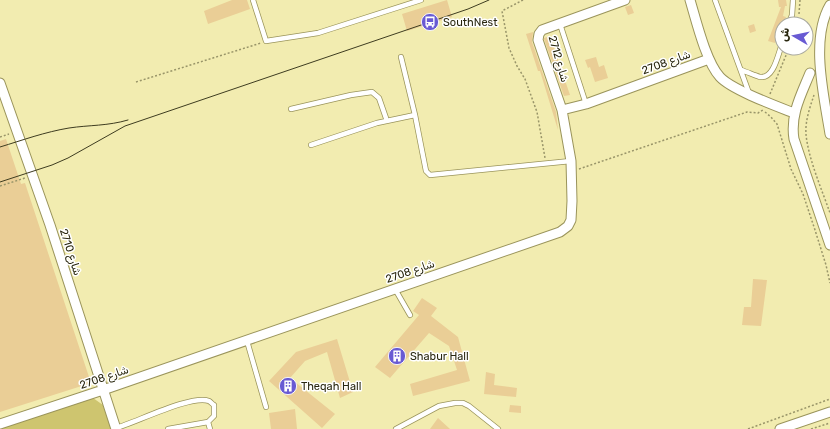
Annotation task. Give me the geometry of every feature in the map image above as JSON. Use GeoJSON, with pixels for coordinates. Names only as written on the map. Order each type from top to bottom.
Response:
{"type":"FeatureCollection","features":[{"type":"Feature","properties":{"kind":"street","name":"شارع 2712"},"geometry":{"type":"LineString","coordinates":[[562,110],[538,37],[542,30],[625,0]]}},
{"type":"Feature","properties":{"kind":"street"},"geometry":{"type":"LineString","coordinates":[[690,0],[709,59],[721,78],[749,93],[765,106],[794,113]]}},
{"type":"Feature","properties":{"kind":"street"},"geometry":{"type":"LineString","coordinates":[[830,5],[824,19],[819,48],[830,134]]}},
{"type":"Feature","properties":{"kind":"street","name":"شارع 2708"},"geometry":{"type":"LineString","coordinates":[[0,424],[247,341],[560,232],[568,226],[571,220],[572,211],[572,171],[562,110],[586,104],[709,59]]}},
{"type":"Feature","properties":{"kind":"street"},"geometry":{"type":"LineString","coordinates":[[810,73],[794,113],[792,130],[830,245]]}},
{"type":"Feature","properties":{"kind":"street","name":"شارع 2710"},"geometry":{"type":"LineString","coordinates":[[0,83],[33,175],[116,428]]}},
{"type":"Feature","properties":{"kind":"street"},"geometry":{"type":"LineString","coordinates":[[780,429],[830,412]]}},
{"type":"Feature","properties":{"kind":"lane"},"geometry":{"type":"LineString","coordinates":[[252,0],[266,41],[318,32],[421,0]]}},
{"type":"Feature","properties":{"kind":"lane"},"geometry":{"type":"LineString","coordinates":[[715,0],[749,93]]}},
{"type":"Feature","properties":{"kind":"lane"},"geometry":{"type":"LineString","coordinates":[[792,16],[793,0]]}},
{"type":"Feature","properties":{"kind":"lane"},"geometry":{"type":"LineString","coordinates":[[560,24],[586,104]]}},
{"type":"Feature","properties":{"kind":"lane"},"geometry":{"type":"LineString","coordinates":[[741,70],[760,76],[768,75],[772,72],[778,56]]}},
{"type":"Feature","properties":{"kind":"lane"},"geometry":{"type":"LineString","coordinates":[[401,57],[415,115],[426,171],[430,175],[571,161]]}},
{"type":"Feature","properties":{"kind":"lane"},"geometry":{"type":"LineString","coordinates":[[291,109],[351,95],[372,92],[379,98],[387,121]]}},
{"type":"Feature","properties":{"kind":"lane"},"geometry":{"type":"LineString","coordinates":[[311,145],[387,121],[415,115]]}},
{"type":"Feature","properties":{"kind":"lane"},"geometry":{"type":"LineString","coordinates":[[395,289],[410,315]]}},
{"type":"Feature","properties":{"kind":"lane"},"geometry":{"type":"LineString","coordinates":[[247,341],[266,407]]}},
{"type":"Feature","properties":{"kind":"lane"},"geometry":{"type":"LineString","coordinates":[[116,428],[126,426],[156,412],[196,400],[208,401],[214,405],[214,416],[208,422],[168,429]]}},
{"type":"Feature","properties":{"kind":"lane"},"geometry":{"type":"LineString","coordinates":[[396,429],[439,406],[455,402],[463,403],[469,406],[498,429]]}},
{"type":"Feature","properties":{"kind":"lane"},"geometry":{"type":"LineString","coordinates":[[208,422],[210,429]]}},
{"type":"Feature","properties":{"kind":"path"},"geometry":{"type":"LineString","coordinates":[[523,0],[502,10],[509,48],[525,79],[537,112],[546,163]]}},
{"type":"Feature","properties":{"kind":"path"},"geometry":{"type":"LineString","coordinates":[[136,82],[266,41]]}},
{"type":"Feature","properties":{"kind":"path"},"geometry":{"type":"LineString","coordinates":[[572,171],[747,112],[753,111],[758,113],[765,106],[786,56]]}},
{"type":"Feature","properties":{"kind":"path"},"geometry":{"type":"LineString","coordinates":[[814,95],[809,110],[806,133],[811,156],[830,213]]}},
{"type":"Feature","properties":{"kind":"path"},"geometry":{"type":"LineString","coordinates":[[765,106],[777,124],[791,169],[803,194],[826,265],[830,283]]}},
{"type":"Feature","properties":{"kind":"path"},"geometry":{"type":"LineString","coordinates":[[0,186],[33,175]]}},
{"type":"Feature","properties":{"kind":"path"},"geometry":{"type":"LineString","coordinates":[[748,429],[830,399]]}},
{"type":"Feature","properties":{"kind":"path"},"geometry":{"type":"LineString","coordinates":[[811,429],[830,423]]}},
{"type":"Feature","properties":{"kind":"shaded area"},"geometry":{"type":"Polygon","coordinates":[[[93,398],[103,405],[111,429],[0,429],[87,399],[93,398]]]}},
{"type":"Feature","properties":{"kind":"building"},"geometry":{"type":"Polygon","coordinates":[[[232,0],[247,0],[250,9],[208,24],[204,11],[232,0]]]}},
{"type":"Feature","properties":{"kind":"building"},"geometry":{"type":"Polygon","coordinates":[[[447,0],[452,17],[407,31],[402,14],[447,0]]]}},
{"type":"Feature","properties":{"kind":"building"},"geometry":{"type":"Polygon","coordinates":[[[778,0],[786,0],[787,6],[785,6],[783,16],[778,16],[781,7],[779,7],[778,0]]]}},
{"type":"Feature","properties":{"kind":"building"},"geometry":{"type":"Polygon","coordinates":[[[631,5],[634,13],[628,15],[625,7],[631,5]]]}},
{"type":"Feature","properties":{"kind":"building"},"geometry":{"type":"Polygon","coordinates":[[[754,24],[756,31],[750,33],[748,26],[754,24]]]}},
{"type":"Feature","properties":{"kind":"building"},"geometry":{"type":"Polygon","coordinates":[[[774,25],[774,43],[768,41],[774,25]]]}},
{"type":"Feature","properties":{"kind":"building"},"geometry":{"type":"Polygon","coordinates":[[[533,32],[532,42],[556,112],[558,130],[540,71],[538,71],[526,34],[533,32]]]}},
{"type":"Feature","properties":{"kind":"building"},"geometry":{"type":"Polygon","coordinates":[[[550,36],[570,95],[564,96],[544,39],[550,36]]]}},
{"type":"Feature","properties":{"kind":"building"},"geometry":{"type":"Polygon","coordinates":[[[596,57],[599,67],[604,65],[608,78],[595,82],[590,67],[588,68],[585,60],[596,57]]]}},
{"type":"Feature","properties":{"kind":"building"},"geometry":{"type":"Polygon","coordinates":[[[6,139],[21,184],[25,183],[91,383],[0,412],[0,141],[6,139]]]}},
{"type":"Feature","properties":{"kind":"building"},"geometry":{"type":"Polygon","coordinates":[[[753,279],[767,280],[761,326],[742,325],[744,307],[751,307],[753,279]]]}},
{"type":"Feature","properties":{"kind":"building","name":"Shabur Hall"},"geometry":{"type":"Polygon","coordinates":[[[422,298],[437,308],[431,316],[458,337],[470,381],[413,396],[410,384],[457,370],[449,346],[429,333],[390,378],[375,367],[419,315],[413,311],[422,298]]]}},
{"type":"Feature","properties":{"kind":"building","name":"Theqah Hall"},"geometry":{"type":"Polygon","coordinates":[[[337,339],[353,392],[340,398],[327,352],[305,361],[290,378],[335,414],[322,428],[269,381],[296,352],[337,339]]]}},
{"type":"Feature","properties":{"kind":"building"},"geometry":{"type":"Polygon","coordinates":[[[486,372],[495,374],[494,385],[517,388],[516,397],[484,394],[486,372]]]}},
{"type":"Feature","properties":{"kind":"building"},"geometry":{"type":"Polygon","coordinates":[[[510,405],[521,406],[521,413],[509,412],[510,405]]]}},
{"type":"Feature","properties":{"kind":"building"},"geometry":{"type":"Polygon","coordinates":[[[295,409],[297,429],[271,429],[269,413],[295,409]]]}},
{"type":"Feature","properties":{"kind":"building"},"geometry":{"type":"Polygon","coordinates":[[[438,418],[450,429],[430,429],[438,418]]]}},
{"type":"Feature","properties":{"kind":"tram line"},"geometry":{"type":"LineString","coordinates":[[0,182],[52,165],[68,158],[125,126],[468,9],[489,0]]}},
{"type":"Feature","properties":{"kind":"tram line"},"geometry":{"type":"LineString","coordinates":[[0,147],[34,136],[60,130],[128,120]]}},
{"type":"Feature","properties":{"kind":"place","name":"SouthNest"},"geometry":{"type":"Point","coordinates":[430,22]}},
{"type":"Feature","properties":{"kind":"place","name":"Shabur Hall"},"geometry":{"type":"Point","coordinates":[397,356]}},
{"type":"Feature","properties":{"kind":"place","name":"Theqah Hall"},"geometry":{"type":"Point","coordinates":[288,386]}}]}
